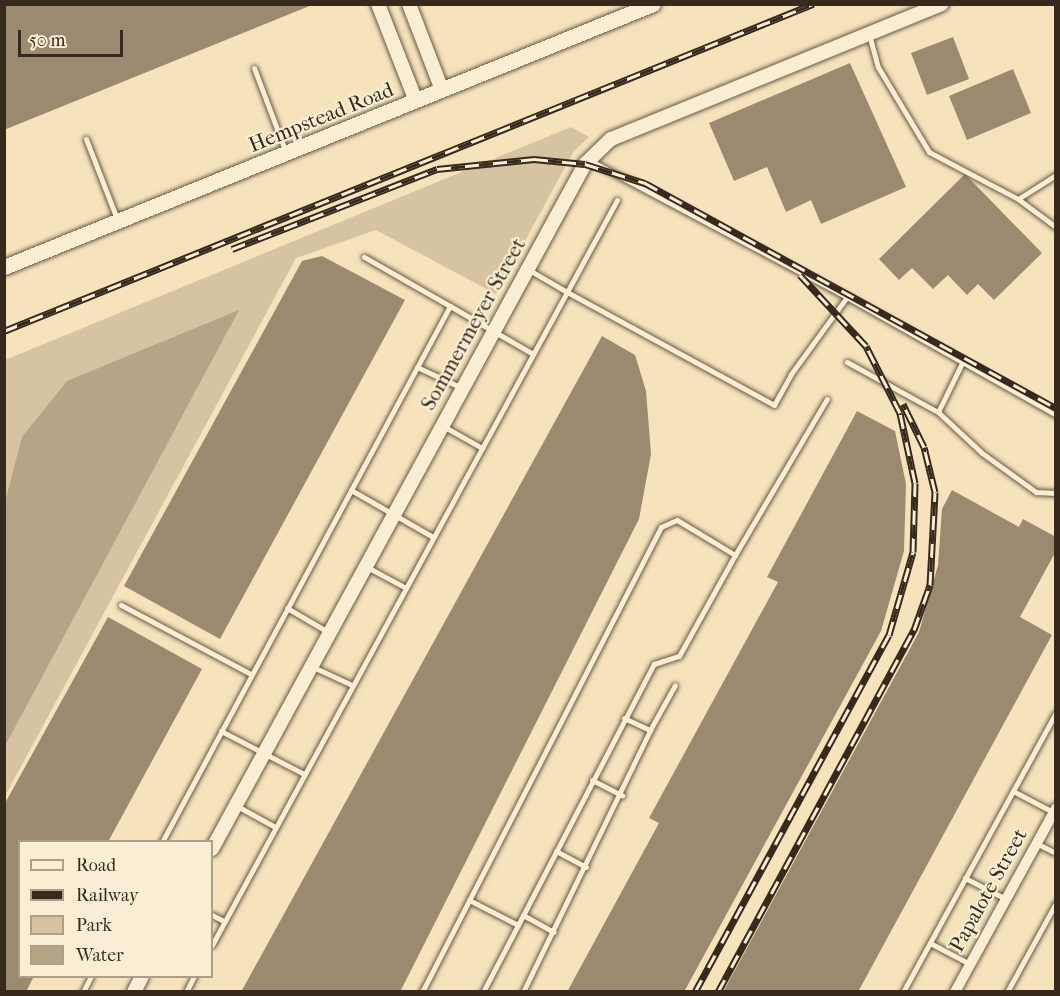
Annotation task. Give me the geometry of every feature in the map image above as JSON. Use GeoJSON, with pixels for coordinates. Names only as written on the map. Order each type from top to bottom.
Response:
{"type":"FeatureCollection","features":[{"type":"Feature","properties":{"kind":"main road","name":"Hempstead Road"},"geometry":{"type":"LineString","coordinates":[[4,267],[653,4]]}},
{"type":"Feature","properties":{"kind":"street"},"geometry":{"type":"LineString","coordinates":[[378,4],[416,100]]}},
{"type":"Feature","properties":{"kind":"street"},"geometry":{"type":"LineString","coordinates":[[409,4],[442,90]]}},
{"type":"Feature","properties":{"kind":"street","name":"Sommermeyer Street"},"geometry":{"type":"LineString","coordinates":[[213,847],[527,269],[589,160],[610,139],[942,4]]}},
{"type":"Feature","properties":{"kind":"street","name":"Papalote Street"},"geometry":{"type":"LineString","coordinates":[[955,992],[1054,810]]}},
{"type":"Feature","properties":{"kind":"lane"},"geometry":{"type":"LineString","coordinates":[[869,33],[878,67],[929,152],[1018,199],[1056,227]]}},
{"type":"Feature","properties":{"kind":"lane"},"geometry":{"type":"LineString","coordinates":[[254,68],[287,154]]}},
{"type":"Feature","properties":{"kind":"lane"},"geometry":{"type":"LineString","coordinates":[[86,138],[118,220]]}},
{"type":"Feature","properties":{"kind":"lane"},"geometry":{"type":"LineString","coordinates":[[589,160],[847,297],[1056,415]]}},
{"type":"Feature","properties":{"kind":"lane"},"geometry":{"type":"LineString","coordinates":[[1018,199],[1056,175]]}},
{"type":"Feature","properties":{"kind":"lane"},"geometry":{"type":"LineString","coordinates":[[213,943],[617,200]]}},
{"type":"Feature","properties":{"kind":"lane"},"geometry":{"type":"LineString","coordinates":[[364,257],[533,354]]}},
{"type":"Feature","properties":{"kind":"lane"},"geometry":{"type":"LineString","coordinates":[[527,269],[774,405],[790,374],[847,297]]}},
{"type":"Feature","properties":{"kind":"lane"},"geometry":{"type":"LineString","coordinates":[[163,840],[450,306]]}},
{"type":"Feature","properties":{"kind":"lane"},"geometry":{"type":"LineString","coordinates":[[847,362],[938,412],[982,453],[1036,492],[1056,493]]}},
{"type":"Feature","properties":{"kind":"lane"},"geometry":{"type":"LineString","coordinates":[[938,412],[962,363]]}},
{"type":"Feature","properties":{"kind":"lane"},"geometry":{"type":"LineString","coordinates":[[417,367],[462,388]]}},
{"type":"Feature","properties":{"kind":"lane"},"geometry":{"type":"LineString","coordinates":[[483,992],[654,664],[680,656],[735,555],[827,399]]}},
{"type":"Feature","properties":{"kind":"lane"},"geometry":{"type":"LineString","coordinates":[[442,425],[482,448]]}},
{"type":"Feature","properties":{"kind":"lane"},"geometry":{"type":"LineString","coordinates":[[351,490],[433,537]]}},
{"type":"Feature","properties":{"kind":"lane"},"geometry":{"type":"LineString","coordinates":[[422,992],[661,527],[677,520],[735,555]]}},
{"type":"Feature","properties":{"kind":"lane"},"geometry":{"type":"LineString","coordinates":[[366,566],[406,588]]}},
{"type":"Feature","properties":{"kind":"lane"},"geometry":{"type":"LineString","coordinates":[[121,605],[251,674]]}},
{"type":"Feature","properties":{"kind":"lane"},"geometry":{"type":"LineString","coordinates":[[287,608],[329,633]]}},
{"type":"Feature","properties":{"kind":"lane"},"geometry":{"type":"LineString","coordinates":[[311,666],[352,685]]}},
{"type":"Feature","properties":{"kind":"lane"},"geometry":{"type":"LineString","coordinates":[[523,992],[622,795],[650,730],[675,685]]}},
{"type":"Feature","properties":{"kind":"lane"},"geometry":{"type":"LineString","coordinates":[[903,992],[1056,713]]}},
{"type":"Feature","properties":{"kind":"lane"},"geometry":{"type":"LineString","coordinates":[[624,718],[650,730]]}},
{"type":"Feature","properties":{"kind":"lane"},"geometry":{"type":"LineString","coordinates":[[221,731],[304,774]]}},
{"type":"Feature","properties":{"kind":"lane"},"geometry":{"type":"LineString","coordinates":[[592,780],[622,795]]}},
{"type":"Feature","properties":{"kind":"lane"},"geometry":{"type":"LineString","coordinates":[[1012,791],[1054,810]]}},
{"type":"Feature","properties":{"kind":"lane"},"geometry":{"type":"LineString","coordinates":[[235,805],[275,827]]}},
{"type":"Feature","properties":{"kind":"lane"},"geometry":{"type":"LineString","coordinates":[[1036,843],[1056,853]]}},
{"type":"Feature","properties":{"kind":"lane"},"geometry":{"type":"LineString","coordinates":[[556,851],[586,867]]}},
{"type":"Feature","properties":{"kind":"lane"},"geometry":{"type":"LineString","coordinates":[[965,878],[1006,899]]}},
{"type":"Feature","properties":{"kind":"lane"},"geometry":{"type":"LineString","coordinates":[[469,900],[518,925]]}},
{"type":"Feature","properties":{"kind":"lane"},"geometry":{"type":"LineString","coordinates":[[1007,992],[1056,903]]}},
{"type":"Feature","properties":{"kind":"lane"},"geometry":{"type":"LineString","coordinates":[[523,915],[554,932]]}},
{"type":"Feature","properties":{"kind":"lane"},"geometry":{"type":"LineString","coordinates":[[213,916],[224,921]]}},
{"type":"Feature","properties":{"kind":"lane"},"geometry":{"type":"LineString","coordinates":[[930,943],[970,964]]}},
{"type":"Feature","properties":{"kind":"lane"},"geometry":{"type":"LineString","coordinates":[[83,992],[90,978]]}},
{"type":"Feature","properties":{"kind":"lane"},"geometry":{"type":"LineString","coordinates":[[186,992],[193,978]]}},
{"type":"Feature","properties":{"kind":"green space"},"geometry":{"type":"Polygon","coordinates":[[[571,127],[589,137],[574,151],[496,294],[376,230],[296,258],[5,796],[5,360],[571,127]]]}},
{"type":"Feature","properties":{"kind":"water"},"geometry":{"type":"Polygon","coordinates":[[[239,310],[5,746],[5,502],[22,437],[67,381],[239,310]]]}},
{"type":"Feature","properties":{"kind":"building"},"geometry":{"type":"Polygon","coordinates":[[[4,4],[312,4],[312,5],[4,130],[4,4]]]}},
{"type":"Feature","properties":{"kind":"building"},"geometry":{"type":"Polygon","coordinates":[[[953,37],[969,79],[927,95],[911,53],[953,37]]]}},
{"type":"Feature","properties":{"kind":"building"},"geometry":{"type":"Polygon","coordinates":[[[850,63],[906,187],[821,224],[811,200],[786,212],[767,167],[734,181],[709,123],[850,63]]]}},
{"type":"Feature","properties":{"kind":"building"},"geometry":{"type":"Polygon","coordinates":[[[1013,69],[1031,113],[967,140],[949,96],[1013,69]]]}},
{"type":"Feature","properties":{"kind":"building"},"geometry":{"type":"Polygon","coordinates":[[[965,174],[1042,253],[994,300],[978,284],[967,295],[948,275],[933,289],[912,268],[899,280],[879,259],[965,174]]]}},
{"type":"Feature","properties":{"kind":"building"},"geometry":{"type":"Polygon","coordinates":[[[322,256],[405,300],[220,639],[124,586],[302,261],[322,256]]]}},
{"type":"Feature","properties":{"kind":"building"},"geometry":{"type":"Polygon","coordinates":[[[602,336],[635,355],[646,391],[651,454],[639,519],[400,992],[241,992],[602,336]]]}},
{"type":"Feature","properties":{"kind":"building"},"geometry":{"type":"Polygon","coordinates":[[[857,411],[895,431],[906,484],[904,551],[881,631],[684,992],[567,992],[659,823],[649,818],[778,582],[767,577],[857,411]]]}},
{"type":"Feature","properties":{"kind":"building"},"geometry":{"type":"Polygon","coordinates":[[[952,490],[1019,527],[1023,519],[1056,537],[1056,551],[1020,617],[1052,635],[858,992],[723,992],[919,632],[938,565],[942,509],[952,490]]]}},
{"type":"Feature","properties":{"kind":"building"},"geometry":{"type":"Polygon","coordinates":[[[108,617],[202,669],[109,840],[18,840],[18,978],[33,978],[26,992],[4,992],[4,805],[108,617]]]}},
{"type":"Feature","properties":{"kind":"railway"},"geometry":{"type":"LineString","coordinates":[[4,331],[813,4]]}},
{"type":"Feature","properties":{"kind":"railway"},"geometry":{"type":"LineString","coordinates":[[232,249],[437,169],[534,159],[585,164],[645,183],[1056,408]]}},
{"type":"Feature","properties":{"kind":"railway"},"geometry":{"type":"LineString","coordinates":[[695,992],[889,635],[913,552],[915,483],[900,413],[866,346],[800,275]]}},
{"type":"Feature","properties":{"kind":"railway"},"geometry":{"type":"LineString","coordinates":[[718,992],[914,630],[930,585],[935,492],[924,447],[903,404]]}}]}
